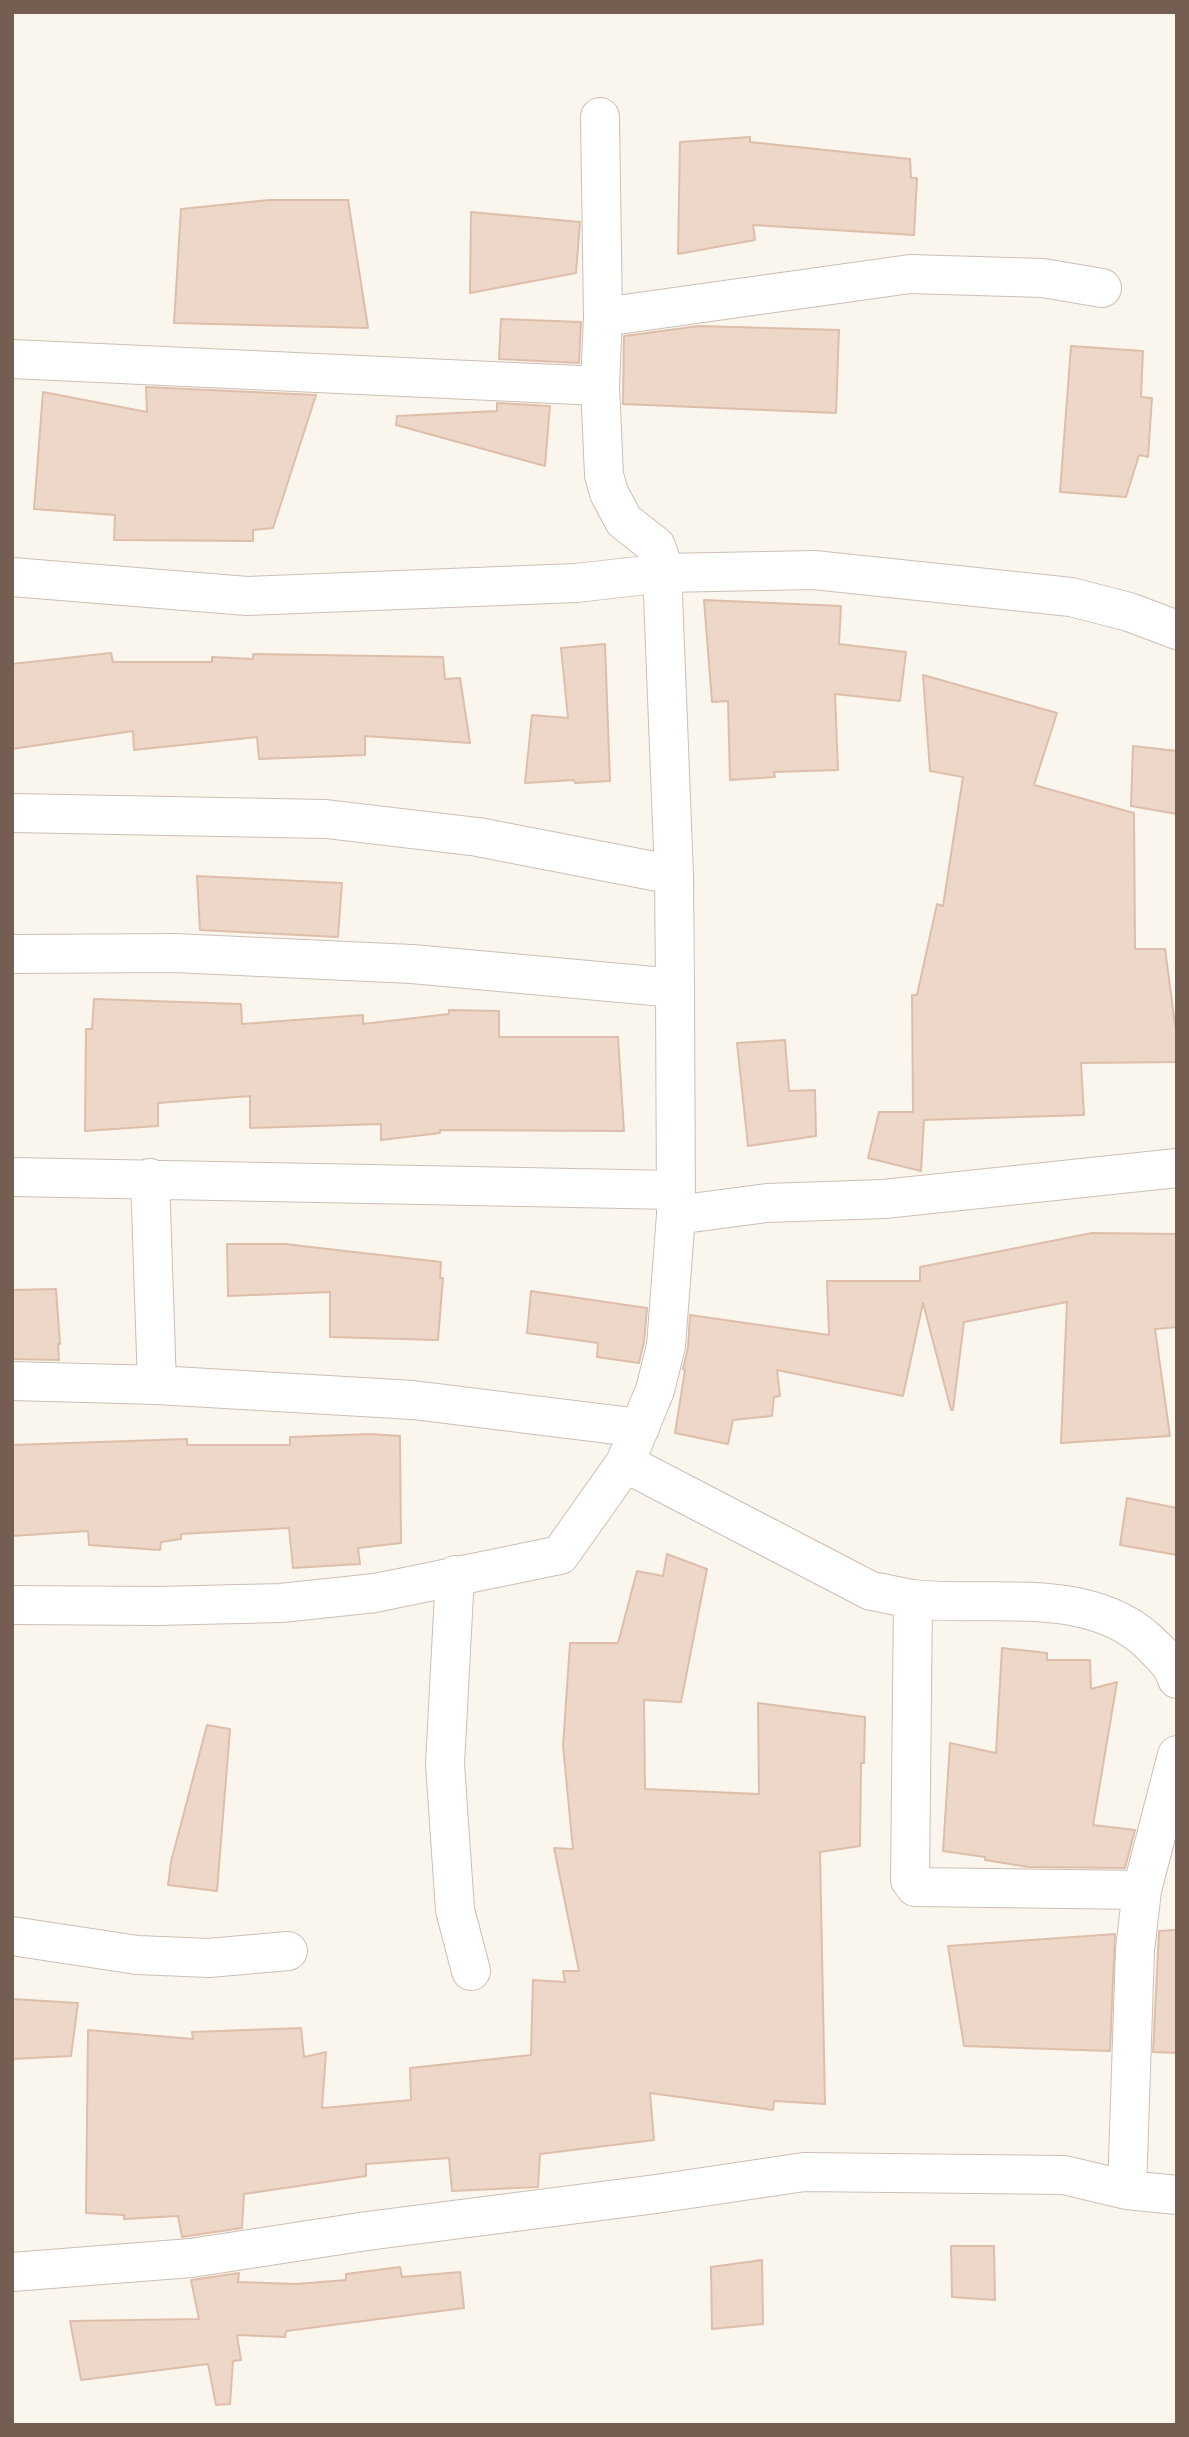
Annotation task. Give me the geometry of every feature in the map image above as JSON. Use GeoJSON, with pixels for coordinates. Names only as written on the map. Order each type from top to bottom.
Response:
{"type":"FeatureCollection","features":[{"type":"Feature","properties":{"kind":"street"},"geometry":{"type":"LineString","coordinates":[[12,1605],[281,1603],[375,1593],[560,1555],[625,1463],[640,1429],[655,1390],[666,1346],[675,1202],[676,988],[663,595],[665,573],[656,546],[624,522],[609,493],[604,475],[600,386],[603,317],[600,117]]}},
{"type":"Feature","properties":{"kind":"street"},"geometry":{"type":"LineString","coordinates":[[603,317],[910,274],[1043,278],[1102,288]]}},
{"type":"Feature","properties":{"kind":"street"},"geometry":{"type":"LineString","coordinates":[[12,359],[600,386]]}},
{"type":"Feature","properties":{"kind":"street"},"geometry":{"type":"LineString","coordinates":[[12,577],[247,596],[576,583],[665,573],[814,570],[1090,601],[1177,630]]}},
{"type":"Feature","properties":{"kind":"street"},"geometry":{"type":"LineString","coordinates":[[12,813],[326,819],[478,836],[674,874]]}},
{"type":"Feature","properties":{"kind":"street"},"geometry":{"type":"LineString","coordinates":[[12,954],[174,953],[412,964],[676,988]]}},
{"type":"Feature","properties":{"kind":"street"},"geometry":{"type":"LineString","coordinates":[[12,1177],[150,1178],[675,1202],[767,1203],[884,1199],[1177,1168]]}},
{"type":"Feature","properties":{"kind":"street"},"geometry":{"type":"LineString","coordinates":[[150,1178],[157,1385]]}},
{"type":"Feature","properties":{"kind":"street"},"geometry":{"type":"LineString","coordinates":[[12,1381],[157,1385],[413,1400],[640,1429]]}},
{"type":"Feature","properties":{"kind":"street"},"geometry":{"type":"LineString","coordinates":[[625,1463],[871,1591],[913,1599],[1043,1603],[1081,1607],[1116,1620],[1148,1641],[1173,1667],[1177,1679]]}},
{"type":"Feature","properties":{"kind":"street"},"geometry":{"type":"LineString","coordinates":[[456,1575],[445,1764],[455,1910],[471,1971]]}},
{"type":"Feature","properties":{"kind":"street"},"geometry":{"type":"LineString","coordinates":[[913,1599],[910,1880],[915,1887],[1142,1890]]}},
{"type":"Feature","properties":{"kind":"street"},"geometry":{"type":"LineString","coordinates":[[1127,2190],[1135,1950],[1142,1890],[1177,1755]]}},
{"type":"Feature","properties":{"kind":"street"},"geometry":{"type":"LineString","coordinates":[[12,1936],[137,1955],[209,1958],[288,1951]]}},
{"type":"Feature","properties":{"kind":"street"},"geometry":{"type":"LineString","coordinates":[[12,2272],[191,2258],[368,2231],[565,2207],[804,2172],[1064,2175],[1127,2190],[1177,2194]]}},
{"type":"Feature","properties":{"kind":"building"},"geometry":{"type":"Polygon","coordinates":[[[750,137],[750,142],[910,159],[911,178],[917,178],[914,235],[753,225],[755,240],[678,254],[680,142],[750,137]]]}},
{"type":"Feature","properties":{"kind":"building"},"geometry":{"type":"Polygon","coordinates":[[[269,200],[348,200],[368,328],[174,323],[181,209],[269,200]]]}},
{"type":"Feature","properties":{"kind":"building"},"geometry":{"type":"Polygon","coordinates":[[[471,212],[580,222],[576,273],[470,293],[471,212]]]}},
{"type":"Feature","properties":{"kind":"building"},"geometry":{"type":"Polygon","coordinates":[[[501,319],[581,322],[579,363],[499,359],[501,319]]]}},
{"type":"Feature","properties":{"kind":"building"},"geometry":{"type":"Polygon","coordinates":[[[699,326],[839,330],[836,413],[623,404],[624,336],[699,326]]]}},
{"type":"Feature","properties":{"kind":"building"},"geometry":{"type":"Polygon","coordinates":[[[1071,346],[1143,351],[1141,397],[1152,398],[1148,457],[1139,455],[1126,497],[1060,492],[1071,346]]]}},
{"type":"Feature","properties":{"kind":"building"},"geometry":{"type":"Polygon","coordinates":[[[146,387],[316,395],[273,528],[253,530],[253,541],[114,540],[115,515],[34,509],[43,392],[147,412],[146,387]]]}},
{"type":"Feature","properties":{"kind":"building"},"geometry":{"type":"Polygon","coordinates":[[[497,403],[550,406],[545,466],[396,425],[397,416],[497,411],[497,403]]]}},
{"type":"Feature","properties":{"kind":"building"},"geometry":{"type":"Polygon","coordinates":[[[704,600],[841,606],[839,644],[906,652],[900,701],[835,694],[838,770],[774,772],[775,777],[730,780],[728,701],[712,702],[704,600]]]}},
{"type":"Feature","properties":{"kind":"building"},"geometry":{"type":"Polygon","coordinates":[[[605,644],[610,781],[525,783],[532,715],[568,718],[561,648],[605,644]]]}},
{"type":"Feature","properties":{"kind":"building"},"geometry":{"type":"Polygon","coordinates":[[[111,653],[113,662],[212,662],[212,657],[253,659],[253,654],[443,657],[445,679],[460,678],[470,743],[365,736],[365,755],[259,759],[257,737],[134,750],[133,731],[12,749],[12,664],[111,653]]]}},
{"type":"Feature","properties":{"kind":"building"},"geometry":{"type":"Polygon","coordinates":[[[923,675],[1057,713],[1034,785],[1134,813],[1135,949],[1165,949],[1177,1039],[1177,1062],[1081,1063],[1084,1115],[924,1120],[921,1171],[868,1158],[879,1112],[913,1112],[912,995],[917,995],[937,904],[943,906],[963,777],[930,771],[923,675]]]}},
{"type":"Feature","properties":{"kind":"building"},"geometry":{"type":"Polygon","coordinates":[[[1133,746],[1177,751],[1177,814],[1131,806],[1133,746]]]}},
{"type":"Feature","properties":{"kind":"building"},"geometry":{"type":"Polygon","coordinates":[[[197,876],[342,883],[338,937],[200,930],[197,876]]]}},
{"type":"Feature","properties":{"kind":"building"},"geometry":{"type":"Polygon","coordinates":[[[94,999],[241,1004],[242,1024],[363,1015],[363,1024],[449,1014],[449,1010],[499,1011],[499,1037],[618,1037],[624,1131],[440,1130],[440,1133],[381,1140],[381,1124],[250,1128],[250,1096],[158,1103],[158,1126],[85,1131],[86,1029],[92,1029],[94,999]]]}},
{"type":"Feature","properties":{"kind":"building"},"geometry":{"type":"Polygon","coordinates":[[[785,1040],[789,1091],[815,1090],[816,1136],[748,1146],[737,1043],[785,1040]]]}},
{"type":"Feature","properties":{"kind":"building"},"geometry":{"type":"Polygon","coordinates":[[[1092,1233],[1177,1234],[1177,1327],[1155,1329],[1170,1436],[1061,1443],[1067,1302],[964,1322],[953,1410],[923,1303],[903,1396],[777,1370],[780,1396],[774,1397],[772,1416],[733,1420],[728,1444],[675,1433],[688,1348],[690,1315],[829,1335],[827,1281],[920,1281],[920,1267],[1092,1233]]]}},
{"type":"Feature","properties":{"kind":"building"},"geometry":{"type":"Polygon","coordinates":[[[227,1244],[285,1244],[441,1262],[440,1278],[443,1278],[438,1340],[330,1337],[330,1292],[228,1296],[227,1244]]]}},
{"type":"Feature","properties":{"kind":"building"},"geometry":{"type":"Polygon","coordinates":[[[56,1289],[59,1360],[12,1359],[12,1290],[56,1289]]]}},
{"type":"Feature","properties":{"kind":"building"},"geometry":{"type":"Polygon","coordinates":[[[531,1291],[647,1308],[639,1363],[597,1357],[598,1343],[527,1333],[531,1291]]]}},
{"type":"Feature","properties":{"kind":"building"},"geometry":{"type":"Polygon","coordinates":[[[371,1434],[400,1436],[401,1543],[358,1548],[360,1564],[293,1568],[289,1528],[181,1534],[181,1539],[161,1542],[160,1550],[89,1545],[88,1531],[12,1536],[12,1445],[187,1439],[187,1445],[290,1445],[290,1437],[371,1434]]]}},
{"type":"Feature","properties":{"kind":"building"},"geometry":{"type":"Polygon","coordinates":[[[1127,1498],[1177,1508],[1177,1555],[1120,1545],[1127,1498]]]}},
{"type":"Feature","properties":{"kind":"building"},"geometry":{"type":"Polygon","coordinates":[[[667,1554],[707,1569],[681,1702],[644,1700],[645,1789],[759,1794],[758,1703],[865,1717],[864,1763],[861,1763],[860,1846],[820,1852],[825,2104],[774,2101],[773,2110],[650,2093],[654,2140],[540,2154],[538,2187],[452,2191],[449,2158],[366,2164],[366,2176],[244,2194],[242,2228],[182,2237],[178,2216],[124,2219],[124,2215],[86,2213],[88,2030],[193,2039],[192,2032],[301,2028],[304,2057],[326,2052],[322,2108],[411,2100],[410,2068],[531,2055],[533,1980],[565,1982],[563,1971],[579,1971],[554,1848],[573,1849],[563,1746],[570,1643],[618,1643],[637,1571],[663,1576],[667,1554]]]}},
{"type":"Feature","properties":{"kind":"building"},"geometry":{"type":"Polygon","coordinates":[[[1002,1648],[1047,1653],[1047,1660],[1090,1660],[1091,1689],[1117,1682],[1093,1825],[1135,1830],[1125,1868],[1028,1867],[943,1851],[950,1743],[996,1753],[1002,1648]]]}},
{"type":"Feature","properties":{"kind":"building"},"geometry":{"type":"Polygon","coordinates":[[[207,1725],[230,1729],[217,1891],[168,1885],[171,1862],[207,1725]]]}},
{"type":"Feature","properties":{"kind":"building"},"geometry":{"type":"Polygon","coordinates":[[[1177,1930],[1177,2053],[1153,2052],[1159,1931],[1177,1930]]]}},
{"type":"Feature","properties":{"kind":"building"},"geometry":{"type":"Polygon","coordinates":[[[1115,1934],[1110,2051],[964,2046],[948,1946],[1115,1934]]]}},
{"type":"Feature","properties":{"kind":"building"},"geometry":{"type":"Polygon","coordinates":[[[12,1999],[78,2003],[71,2056],[12,2059],[12,1999]]]}},
{"type":"Feature","properties":{"kind":"building"},"geometry":{"type":"Polygon","coordinates":[[[951,2246],[994,2246],[995,2300],[952,2297],[951,2246]]]}},
{"type":"Feature","properties":{"kind":"building"},"geometry":{"type":"Polygon","coordinates":[[[762,2260],[763,2324],[712,2329],[711,2267],[762,2260]]]}},
{"type":"Feature","properties":{"kind":"building"},"geometry":{"type":"Polygon","coordinates":[[[400,2267],[402,2277],[460,2272],[464,2308],[286,2331],[285,2337],[237,2335],[241,2360],[233,2361],[230,2404],[216,2405],[208,2364],[81,2380],[70,2321],[199,2319],[191,2280],[239,2273],[238,2282],[296,2284],[346,2280],[346,2274],[400,2267]]]}}]}
